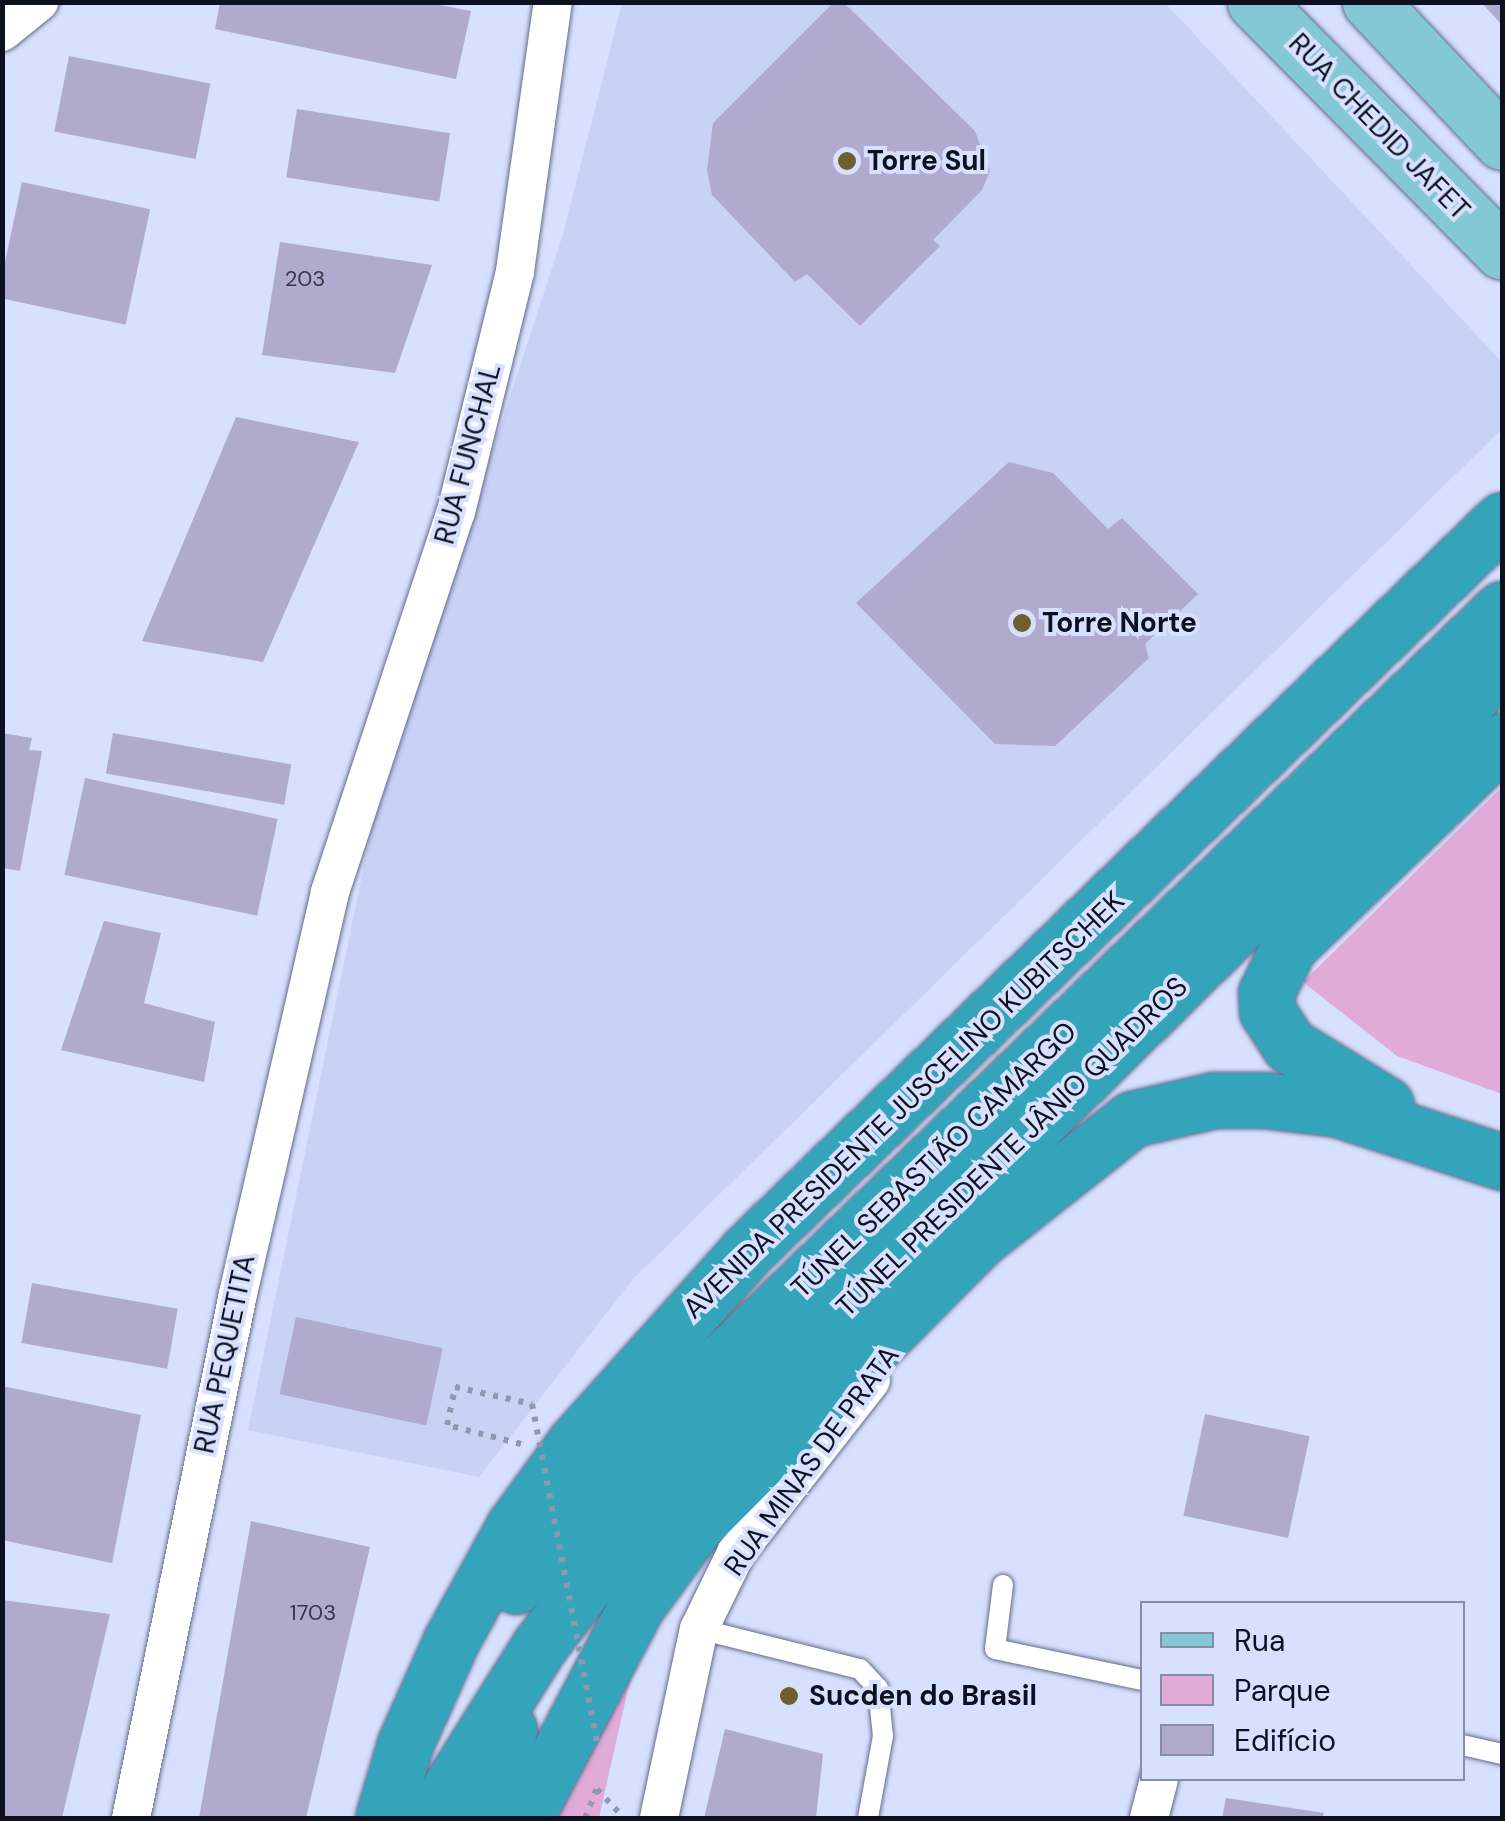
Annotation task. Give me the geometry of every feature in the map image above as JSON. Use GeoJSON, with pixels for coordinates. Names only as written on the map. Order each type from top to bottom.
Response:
{"type":"FeatureCollection","features":[{"type":"Feature","properties":{"kind":"highway","name":"AVENIDA PRESIDENTE JUSCELINO KUBITSCHEK"},"geometry":{"type":"LineString","coordinates":[[384,1818],[404,1744],[513,1528],[630,1379],[748,1250],[1502,520]]}},
{"type":"Feature","properties":{"kind":"highway","name":"TÚNEL SEBASTIÃO CAMARGO"},"geometry":{"type":"LineString","coordinates":[[404,1744],[582,1500],[1502,609]]}},
{"type":"Feature","properties":{"kind":"highway","name":"TÚNEL PRESIDENTE JÂNIO QUADROS"},"geometry":{"type":"LineString","coordinates":[[431,1818],[540,1646],[641,1513],[1502,666]]}},
{"type":"Feature","properties":{"kind":"highway"},"geometry":{"type":"LineString","coordinates":[[1440,1138],[1289,1045],[1267,1011],[1266,993],[1289,946],[1502,741]]}},
{"type":"Feature","properties":{"kind":"highway"},"geometry":{"type":"LineString","coordinates":[[525,1818],[636,1605],[697,1524],[979,1240],[1132,1119],[1214,1100],[1264,1100],[1338,1109],[1440,1138],[1502,1162]]}},
{"type":"Feature","properties":{"kind":"highway","name":"TÚNEL PRESIDENTE JÂNIO QUADROS"},"geometry":{"type":"LineString","coordinates":[[483,1818],[540,1646]]}},
{"type":"Feature","properties":{"kind":"main road","name":"RUA CHEDID JAFET"},"geometry":{"type":"LineString","coordinates":[[1255,2],[1502,252]]}},
{"type":"Feature","properties":{"kind":"main road"},"geometry":{"type":"LineString","coordinates":[[1370,2],[1502,142]]}},
{"type":"Feature","properties":{"kind":"street"},"geometry":{"type":"LineString","coordinates":[[2,32],[39,2]]}},
{"type":"Feature","properties":{"kind":"street","name":"RUA FUNCHAL"},"geometry":{"type":"LineString","coordinates":[[330,892],[456,512],[515,271],[553,2]]}},
{"type":"Feature","properties":{"kind":"street","name":"RUA PEQUETITA"},"geometry":{"type":"LineString","coordinates":[[130,1818],[238,1294],[330,892]]}},
{"type":"Feature","properties":{"kind":"street","name":"RUA MINAS DE PRATA"},"geometry":{"type":"LineString","coordinates":[[659,1818],[699,1629],[736,1553],[979,1240]]}},
{"type":"Feature","properties":{"kind":"street"},"geometry":{"type":"LineString","coordinates":[[1149,1818],[1158,1781]]}},
{"type":"Feature","properties":{"kind":"lane"},"geometry":{"type":"LineString","coordinates":[[1004,1585],[995,1649],[1140,1680]]}},
{"type":"Feature","properties":{"kind":"lane"},"geometry":{"type":"LineString","coordinates":[[699,1629],[860,1669],[878,1688],[884,1736],[868,1818]]}},
{"type":"Feature","properties":{"kind":"lane"},"geometry":{"type":"LineString","coordinates":[[1465,1746],[1502,1754]]}},
{"type":"Feature","properties":{"kind":"path"},"geometry":{"type":"LineString","coordinates":[[509,1438],[447,1424],[455,1387],[532,1404],[598,1748]]}},
{"type":"Feature","properties":{"kind":"path"},"geometry":{"type":"LineString","coordinates":[[585,1818],[596,1789],[624,1818]]}},
{"type":"Feature","properties":{"kind":"shaded area"},"geometry":{"type":"Polygon","coordinates":[[[622,3],[1165,3],[1502,362],[1502,429],[633,1279],[479,1477],[248,1430],[375,812],[563,234],[622,3]]]}},
{"type":"Feature","properties":{"kind":"green space"},"geometry":{"type":"Polygon","coordinates":[[[1502,787],[1502,1094],[1397,1056],[1303,982],[1502,787]]]}},
{"type":"Feature","properties":{"kind":"green space"},"geometry":{"type":"Polygon","coordinates":[[[634,1662],[599,1818],[558,1818],[571,1789],[634,1662]]]}},
{"type":"Feature","properties":{"kind":"building"},"geometry":{"type":"Polygon","coordinates":[[[220,2],[424,2],[471,11],[456,79],[215,29],[220,2]]]}},
{"type":"Feature","properties":{"kind":"building","name":"Torre Sul"},"geometry":{"type":"Polygon","coordinates":[[[834,2],[843,2],[975,131],[990,171],[982,190],[933,240],[940,246],[860,326],[807,274],[795,282],[712,195],[707,170],[713,123],[834,2]]]}},
{"type":"Feature","properties":{"kind":"building"},"geometry":{"type":"Polygon","coordinates":[[[1481,2],[1502,2],[1502,25],[1481,2]]]}},
{"type":"Feature","properties":{"kind":"building"},"geometry":{"type":"Polygon","coordinates":[[[69,56],[210,83],[196,159],[54,132],[69,56]]]}},
{"type":"Feature","properties":{"kind":"building"},"geometry":{"type":"Polygon","coordinates":[[[297,109],[450,133],[439,201],[286,177],[297,109]]]}},
{"type":"Feature","properties":{"kind":"building"},"geometry":{"type":"Polygon","coordinates":[[[22,182],[150,209],[126,325],[2,298],[2,276],[22,182]]]}},
{"type":"Feature","properties":{"kind":"building"},"geometry":{"type":"Polygon","coordinates":[[[280,242],[432,265],[395,373],[262,355],[280,242]]]}},
{"type":"Feature","properties":{"kind":"building"},"geometry":{"type":"Polygon","coordinates":[[[236,417],[359,442],[263,662],[142,641],[236,417]]]}},
{"type":"Feature","properties":{"kind":"building","name":"Torre Norte"},"geometry":{"type":"Polygon","coordinates":[[[1009,462],[1053,473],[1108,529],[1122,518],[1198,594],[1145,644],[1149,658],[1055,746],[995,744],[856,603],[1009,462]]]}},
{"type":"Feature","properties":{"kind":"building"},"geometry":{"type":"Polygon","coordinates":[[[2,733],[32,738],[29,750],[42,751],[20,871],[2,868],[2,733]]]}},
{"type":"Feature","properties":{"kind":"building"},"geometry":{"type":"Polygon","coordinates":[[[113,733],[291,764],[284,805],[106,773],[113,733]]]}},
{"type":"Feature","properties":{"kind":"building"},"geometry":{"type":"Polygon","coordinates":[[[85,778],[278,819],[257,916],[64,875],[85,778]]]}},
{"type":"Feature","properties":{"kind":"building"},"geometry":{"type":"Polygon","coordinates":[[[104,921],[161,933],[144,1003],[215,1022],[204,1082],[61,1050],[104,921]]]}},
{"type":"Feature","properties":{"kind":"building"},"geometry":{"type":"Polygon","coordinates":[[[32,1283],[178,1309],[167,1369],[21,1343],[32,1283]]]}},
{"type":"Feature","properties":{"kind":"building"},"geometry":{"type":"Polygon","coordinates":[[[296,1317],[443,1348],[426,1425],[280,1394],[296,1317]]]}},
{"type":"Feature","properties":{"kind":"building"},"geometry":{"type":"Polygon","coordinates":[[[2,1386],[141,1415],[112,1563],[2,1540],[2,1386]]]}},
{"type":"Feature","properties":{"kind":"building"},"geometry":{"type":"Polygon","coordinates":[[[1205,1414],[1310,1436],[1288,1538],[1183,1516],[1205,1414]]]}},
{"type":"Feature","properties":{"kind":"building"},"geometry":{"type":"Polygon","coordinates":[[[251,1521],[370,1547],[306,1818],[199,1818],[251,1521]]]}},
{"type":"Feature","properties":{"kind":"building"},"geometry":{"type":"Polygon","coordinates":[[[2,1600],[110,1614],[62,1818],[2,1817],[2,1600]]]}},
{"type":"Feature","properties":{"kind":"building"},"geometry":{"type":"Polygon","coordinates":[[[725,1729],[823,1754],[816,1818],[704,1818],[725,1729]]]}},
{"type":"Feature","properties":{"kind":"building"},"geometry":{"type":"Polygon","coordinates":[[[1226,1798],[1324,1813],[1322,1818],[1222,1818],[1226,1798]]]}},
{"type":"Feature","properties":{"kind":"place","name":"Torre Sul"},"geometry":{"type":"Point","coordinates":[847,161]}},
{"type":"Feature","properties":{"kind":"place","name":"Torre Norte"},"geometry":{"type":"Point","coordinates":[1022,623]}},
{"type":"Feature","properties":{"kind":"place","name":"Sucden do Brasil"},"geometry":{"type":"Point","coordinates":[789,1696]}}]}
